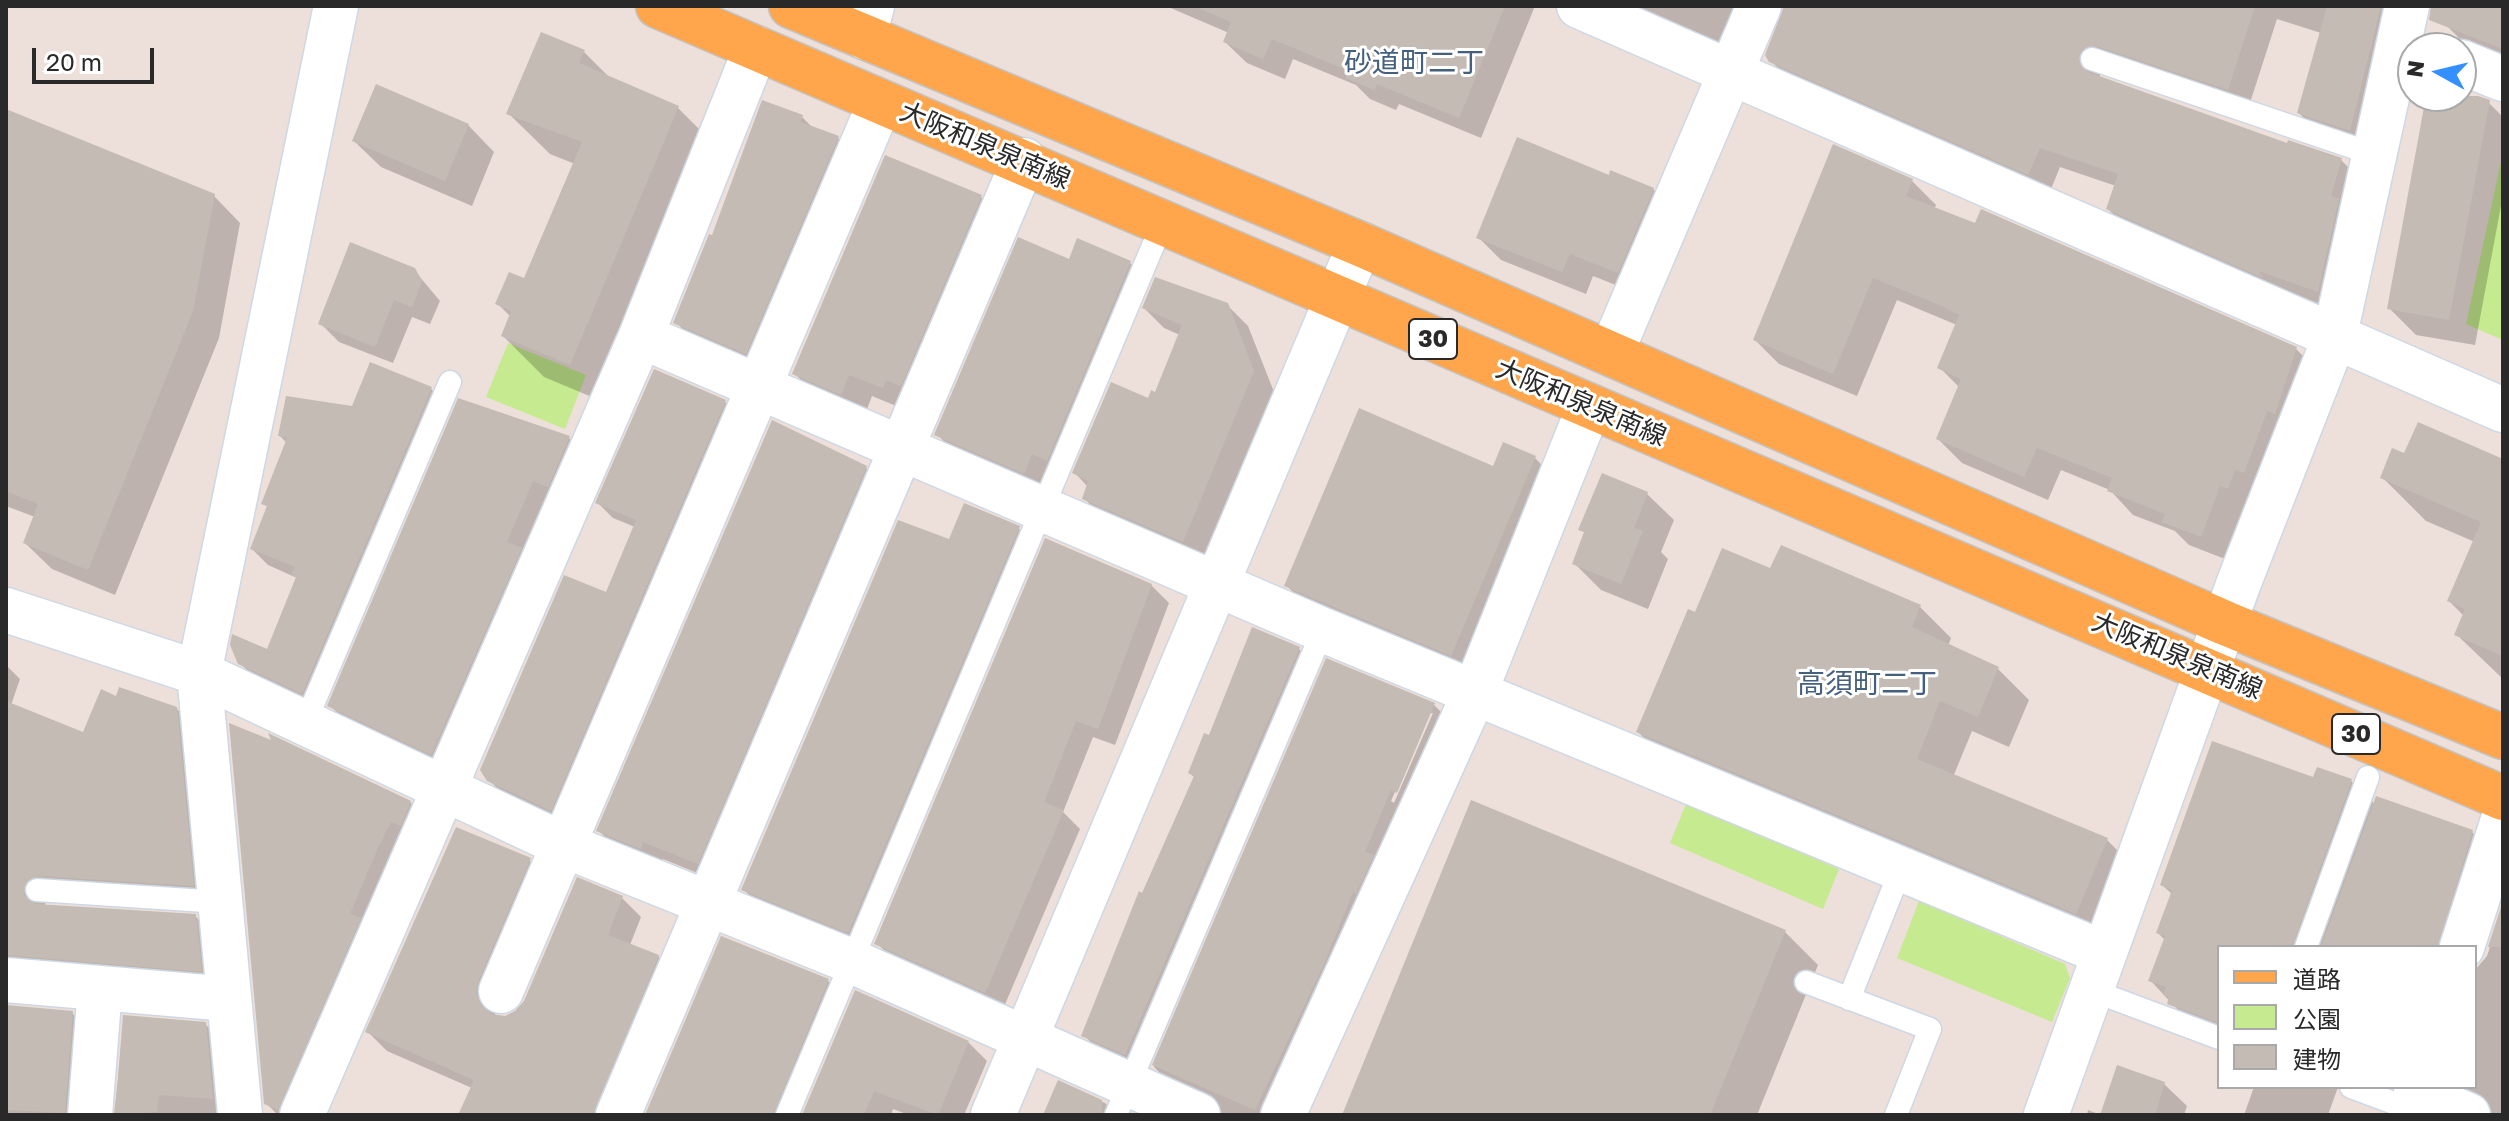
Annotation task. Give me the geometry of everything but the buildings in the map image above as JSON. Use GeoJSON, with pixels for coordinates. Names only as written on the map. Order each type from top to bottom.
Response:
{"type":"FeatureCollection","features":[{"type":"Feature","properties":{"kind":"main road","name":"大阪和泉泉南線"},"geometry":{"type":"LineString","coordinates":[[658,6],[880,103],[1024,160],[1589,407],[2503,798]]}},
{"type":"Feature","properties":{"kind":"main road","name":"大阪和泉泉南線"},"geometry":{"type":"LineString","coordinates":[[791,6],[868,21],[1360,244],[2225,623],[2503,737]]}},
{"type":"Feature","properties":{"kind":"street"},"geometry":{"type":"LineString","coordinates":[[240,1115],[199,673],[336,6]]}},
{"type":"Feature","properties":{"kind":"street"},"geometry":{"type":"LineString","coordinates":[[1611,353],[1759,6]]}},
{"type":"Feature","properties":{"kind":"street"},"geometry":{"type":"LineString","coordinates":[[1587,8],[2334,339],[2503,410]]}},
{"type":"Feature","properties":{"kind":"street"},"geometry":{"type":"LineString","coordinates":[[2046,1115],[2225,623],[2334,339],[2376,155],[2412,31]]}},
{"type":"Feature","properties":{"kind":"street"},"geometry":{"type":"LineString","coordinates":[[302,1115],[641,336],[756,48]]}},
{"type":"Feature","properties":{"kind":"street"},"geometry":{"type":"LineString","coordinates":[[2477,68],[2503,79]]}},
{"type":"Feature","properties":{"kind":"street"},"geometry":{"type":"LineString","coordinates":[[501,991],[566,846],[880,103]]}},
{"type":"Feature","properties":{"kind":"street"},"geometry":{"type":"LineString","coordinates":[[618,1115],[1024,160]]}},
{"type":"Feature","properties":{"kind":"street"},"geometry":{"type":"LineString","coordinates":[[993,1115],[1360,244]]}},
{"type":"Feature","properties":{"kind":"street"},"geometry":{"type":"LineString","coordinates":[[641,336],[901,450],[1219,582],[1323,630],[1901,869],[2098,972]]}},
{"type":"Feature","properties":{"kind":"street"},"geometry":{"type":"LineString","coordinates":[[1283,1115],[1475,692],[1589,407]]}},
{"type":"Feature","properties":{"kind":"street"},"geometry":{"type":"LineString","coordinates":[[6,610],[199,673],[566,846],[851,961],[1026,1041],[1122,1100],[1198,1115]]}},
{"type":"Feature","properties":{"kind":"street"},"geometry":{"type":"LineString","coordinates":[[2463,945],[2503,820]]}},
{"type":"Feature","properties":{"kind":"street"},"geometry":{"type":"LineString","coordinates":[[6,980],[229,999]]}},
{"type":"Feature","properties":{"kind":"street"},"geometry":{"type":"LineString","coordinates":[[90,1115],[100,988]]}},
{"type":"Feature","properties":{"kind":"street"},"geometry":{"type":"LineString","coordinates":[[2413,1101],[2468,1115]]}},
{"type":"Feature","properties":{"kind":"lane"},"geometry":{"type":"LineString","coordinates":[[2092,59],[2376,155]]}},
{"type":"Feature","properties":{"kind":"lane"},"geometry":{"type":"LineString","coordinates":[[787,1115],[1163,222]]}},
{"type":"Feature","properties":{"kind":"lane"},"geometry":{"type":"LineString","coordinates":[[305,723],[450,382]]}},
{"type":"Feature","properties":{"kind":"lane"},"geometry":{"type":"LineString","coordinates":[[1122,1100],[1323,630]]}},
{"type":"Feature","properties":{"kind":"lane"},"geometry":{"type":"LineString","coordinates":[[2307,945],[2368,777]]}},
{"type":"Feature","properties":{"kind":"lane"},"geometry":{"type":"LineString","coordinates":[[1849,999],[1901,869]]}},
{"type":"Feature","properties":{"kind":"lane"},"geometry":{"type":"LineString","coordinates":[[37,890],[221,902]]}},
{"type":"Feature","properties":{"kind":"lane"},"geometry":{"type":"LineString","coordinates":[[2098,972],[2217,1037]]}},
{"type":"Feature","properties":{"kind":"lane"},"geometry":{"type":"LineString","coordinates":[[1806,982],[1930,1029],[1896,1115]]}},
{"type":"Feature","properties":{"kind":"lane"},"geometry":{"type":"LineString","coordinates":[[2360,1089],[2413,1101]]}},
{"type":"Feature","properties":{"kind":"green space"},"geometry":{"type":"Polygon","coordinates":[[[2503,152],[2503,340],[2466,324],[2503,152]]]}},
{"type":"Feature","properties":{"kind":"green space"},"geometry":{"type":"Polygon","coordinates":[[[508,343],[586,375],[565,429],[486,397],[508,343]]]}},
{"type":"Feature","properties":{"kind":"green space"},"geometry":{"type":"Polygon","coordinates":[[[1686,804],[1839,869],[1823,909],[1670,843],[1686,804]]]}},
{"type":"Feature","properties":{"kind":"green space"},"geometry":{"type":"Polygon","coordinates":[[[1919,901],[2065,964],[2070,978],[2052,1022],[1897,958],[1919,901]]]}},
{"type":"Feature","properties":{"kind":"district","name":"砂道町二丁"},"geometry":{"type":"Point","coordinates":[1414,63]}},
{"type":"Feature","properties":{"kind":"district","name":"高須町二丁"},"geometry":{"type":"Point","coordinates":[1867,684]}}]}
